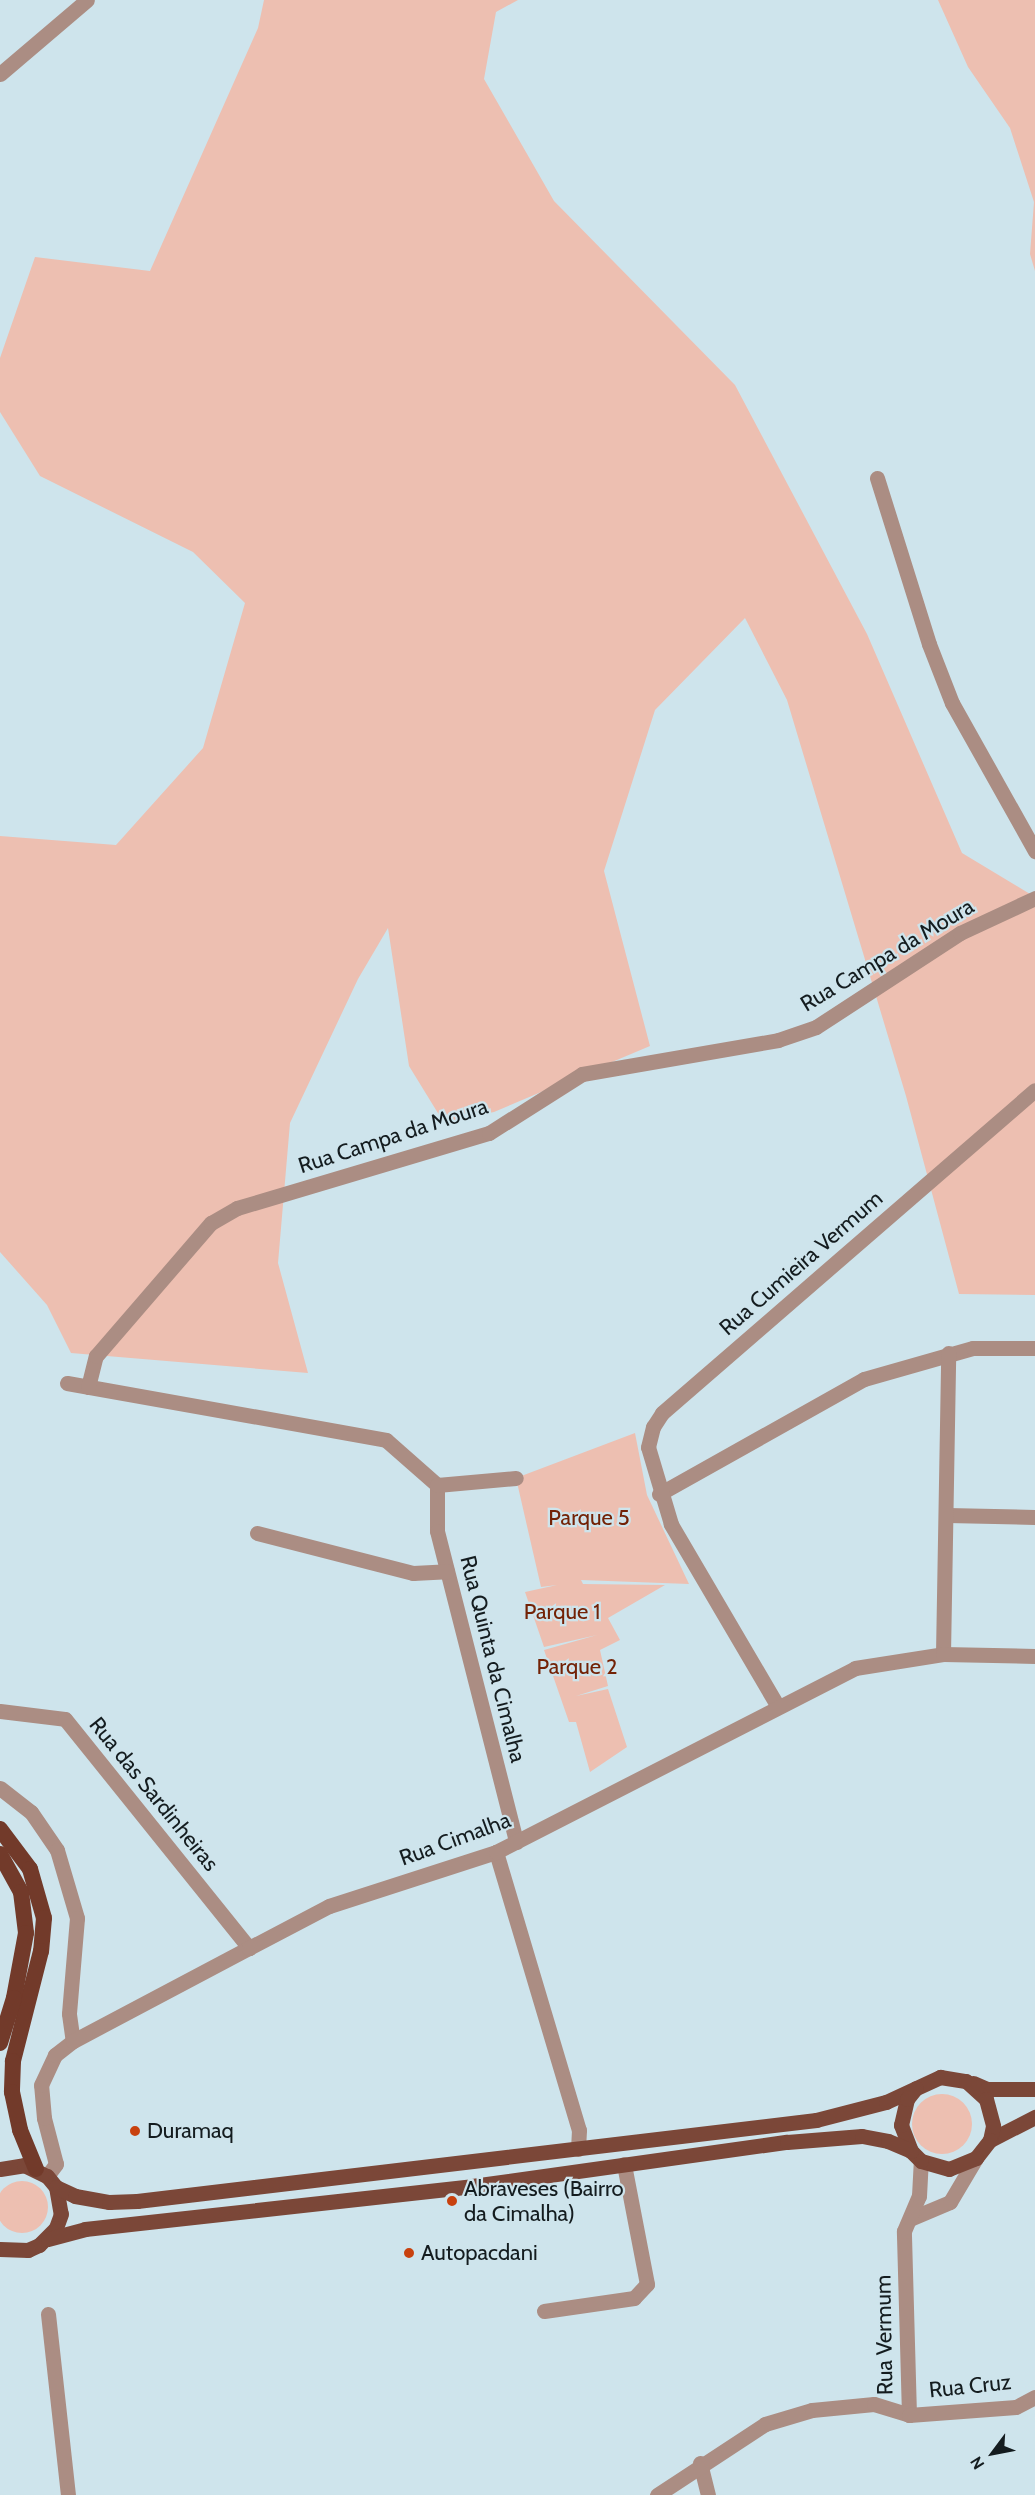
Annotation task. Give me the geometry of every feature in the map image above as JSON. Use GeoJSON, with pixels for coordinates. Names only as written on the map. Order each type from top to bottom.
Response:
{"type":"FeatureCollection","features":[{"type":"Feature","properties":{"kind":"highway"},"geometry":{"type":"LineString","coordinates":[[0,1829],[30,1869],[44,1918],[41,1951],[13,2061],[12,2092],[20,2130],[46,2177]]}},
{"type":"Feature","properties":{"kind":"highway"},"geometry":{"type":"LineString","coordinates":[[0,1854],[21,1892],[26,1933],[14,1998],[0,2043]]}},
{"type":"Feature","properties":{"kind":"main road"},"geometry":{"type":"LineString","coordinates":[[0,2169],[24,2165],[75,2196],[109,2202],[137,2201],[816,2120],[886,2102],[940,2077],[966,2080],[987,2089],[1035,2090]]}},
{"type":"Feature","properties":{"kind":"main road"},"geometry":{"type":"LineString","coordinates":[[966,2080],[978,2088],[989,2106],[993,2126],[990,2140]]}},
{"type":"Feature","properties":{"kind":"main road"},"geometry":{"type":"LineString","coordinates":[[916,2088],[907,2099],[901,2125],[916,2156]]}},
{"type":"Feature","properties":{"kind":"main road"},"geometry":{"type":"LineString","coordinates":[[2,2248],[28,2250],[48,2239],[85,2229],[483,2184],[787,2142],[862,2136],[888,2141],[916,2156],[949,2169],[976,2158],[990,2140],[1035,2117]]}},
{"type":"Feature","properties":{"kind":"main road"},"geometry":{"type":"LineString","coordinates":[[46,2177],[61,2214],[48,2239]]}},
{"type":"Feature","properties":{"kind":"street"},"geometry":{"type":"LineString","coordinates":[[0,74],[87,0]]}},
{"type":"Feature","properties":{"kind":"street"},"geometry":{"type":"LineString","coordinates":[[877,478],[929,644],[952,703],[1035,851]]}},
{"type":"Feature","properties":{"kind":"street","name":"Rua Campa da Moura"},"geometry":{"type":"LineString","coordinates":[[88,1387],[96,1356],[211,1223],[237,1208],[489,1133],[582,1074],[778,1040],[816,1027],[960,933],[1035,898]]}},
{"type":"Feature","properties":{"kind":"street","name":"Rua Cumieira Vermum"},"geometry":{"type":"LineString","coordinates":[[777,1705],[671,1524],[659,1494],[648,1448],[662,1413],[1035,1090]]}},
{"type":"Feature","properties":{"kind":"street"},"geometry":{"type":"LineString","coordinates":[[659,1494],[864,1379],[948,1353],[973,1348],[1035,1348]]}},
{"type":"Feature","properties":{"kind":"street"},"geometry":{"type":"LineString","coordinates":[[943,1654],[948,1353]]}},
{"type":"Feature","properties":{"kind":"street"},"geometry":{"type":"LineString","coordinates":[[67,1383],[386,1440],[436,1485],[516,1478]]}},
{"type":"Feature","properties":{"kind":"street","name":"Rua Quinta da Cimalha"},"geometry":{"type":"LineString","coordinates":[[436,1485],[437,1531],[516,1842]]}},
{"type":"Feature","properties":{"kind":"street"},"geometry":{"type":"LineString","coordinates":[[947,1515],[1035,1517]]}},
{"type":"Feature","properties":{"kind":"street"},"geometry":{"type":"LineString","coordinates":[[257,1533],[413,1573],[447,1571]]}},
{"type":"Feature","properties":{"kind":"street","name":"Rua Cimalha"},"geometry":{"type":"LineString","coordinates":[[46,2177],[56,2164],[44,2118],[41,2085],[55,2055],[73,2041],[249,1948],[329,1906],[496,1852],[777,1705],[855,1668],[943,1654],[1035,1656]]}},
{"type":"Feature","properties":{"kind":"street","name":"Rua das Sardinheiras"},"geometry":{"type":"LineString","coordinates":[[0,1711],[65,1719],[249,1948]]}},
{"type":"Feature","properties":{"kind":"street"},"geometry":{"type":"LineString","coordinates":[[0,1788],[31,1812],[57,1850],[77,1918],[69,2014],[73,2041]]}},
{"type":"Feature","properties":{"kind":"street"},"geometry":{"type":"LineString","coordinates":[[496,1852],[579,2130],[578,2149]]}},
{"type":"Feature","properties":{"kind":"street","name":"Rua Vermum"},"geometry":{"type":"LineString","coordinates":[[657,2495],[700,2463],[765,2424],[812,2410],[874,2404],[909,2415],[904,2231],[912,2218],[916,2156]]}},
{"type":"Feature","properties":{"kind":"street"},"geometry":{"type":"LineString","coordinates":[[912,2218],[950,2202],[976,2158]]}},
{"type":"Feature","properties":{"kind":"street"},"geometry":{"type":"LineString","coordinates":[[544,2312],[634,2298],[647,2284],[624,2164]]}},
{"type":"Feature","properties":{"kind":"street"},"geometry":{"type":"LineString","coordinates":[[48,2313],[68,2495]]}},
{"type":"Feature","properties":{"kind":"street","name":"Rua Cruz"},"geometry":{"type":"LineString","coordinates":[[909,2415],[1016,2407],[1035,2397]]}},
{"type":"Feature","properties":{"kind":"street"},"geometry":{"type":"LineString","coordinates":[[700,2463],[708,2495]]}},
{"type":"Feature","properties":{"kind":"green space"},"geometry":{"type":"Polygon","coordinates":[[[264,0],[518,0],[496,12],[484,79],[554,201],[735,385],[867,634],[962,853],[1035,897],[1035,1295],[959,1294],[906,1096],[787,700],[745,618],[655,710],[604,871],[650,1046],[494,1112],[444,1123],[409,1066],[388,928],[358,979],[290,1123],[278,1263],[308,1373],[71,1353],[47,1305],[0,1252],[0,836],[116,845],[203,748],[245,603],[193,552],[40,476],[0,412],[0,358],[35,257],[150,271],[258,28],[264,0]]]}},
{"type":"Feature","properties":{"kind":"green space"},"geometry":{"type":"Polygon","coordinates":[[[938,0],[1035,0],[1035,271],[1030,254],[1034,202],[1010,128],[968,67],[938,0]]]}},
{"type":"Feature","properties":{"kind":"green space","name":"Parque 5"},"geometry":{"type":"Polygon","coordinates":[[[635,1433],[647,1495],[689,1584],[581,1580],[583,1584],[665,1585],[608,1618],[620,1640],[600,1650],[608,1686],[576,1696],[608,1689],[627,1747],[590,1772],[576,1722],[569,1722],[544,1650],[597,1635],[544,1647],[525,1592],[557,1585],[541,1587],[516,1478],[635,1433]]]}},
{"type":"Feature","properties":{"kind":"green space"},"geometry":{"type":"Polygon","coordinates":[[[942,2094],[963,2103],[972,2124],[963,2145],[942,2154],[921,2145],[912,2124],[921,2103],[942,2094]]]}},
{"type":"Feature","properties":{"kind":"green space"},"geometry":{"type":"Polygon","coordinates":[[[17,2181],[27,2181],[36,2185],[44,2193],[48,2207],[44,2221],[36,2229],[27,2233],[17,2233],[8,2229],[0,2221],[-4,2212],[-4,2202],[0,2193],[8,2185],[17,2181]]]}},
{"type":"Feature","properties":{"kind":"place","name":"Duramaq"},"geometry":{"type":"Point","coordinates":[135,2131]}},
{"type":"Feature","properties":{"kind":"place","name":"Abraveses (Bairro da Cimalha)"},"geometry":{"type":"Point","coordinates":[452,2201]}},
{"type":"Feature","properties":{"kind":"place","name":"Autopacdani"},"geometry":{"type":"Point","coordinates":[409,2253]}},
{"type":"Feature","properties":{"kind":"park label","name":"Parque 1"},"geometry":{"type":"Point","coordinates":[562,1612]}},
{"type":"Feature","properties":{"kind":"park label","name":"Parque 2"},"geometry":{"type":"Point","coordinates":[577,1667]}}]}
